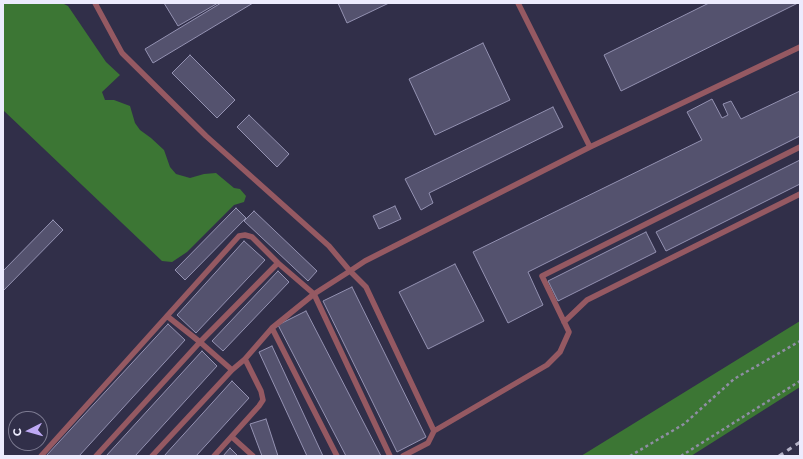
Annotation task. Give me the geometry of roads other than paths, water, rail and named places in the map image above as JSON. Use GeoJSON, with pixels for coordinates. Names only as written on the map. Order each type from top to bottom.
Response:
{"type":"FeatureCollection","features":[{"type":"Feature","properties":{"kind":"lane"},"geometry":{"type":"LineString","coordinates":[[95,3],[122,53],[206,136],[329,246],[366,287],[434,431]]}},
{"type":"Feature","properties":{"kind":"lane"},"geometry":{"type":"LineString","coordinates":[[518,3],[590,147]]}},
{"type":"Feature","properties":{"kind":"lane"},"geometry":{"type":"LineString","coordinates":[[152,456],[232,370],[245,359],[272,328],[314,294],[365,261],[590,147],[800,47]]}},
{"type":"Feature","properties":{"kind":"lane"},"geometry":{"type":"LineString","coordinates":[[403,456],[428,443],[434,431],[547,365],[560,352],[569,332],[542,276],[800,147]]}},
{"type":"Feature","properties":{"kind":"lane"},"geometry":{"type":"LineString","coordinates":[[564,322],[587,300],[800,194]]}},
{"type":"Feature","properties":{"kind":"lane"},"geometry":{"type":"LineString","coordinates":[[40,456],[239,236],[245,235],[252,237],[278,264],[314,294],[390,456]]}},
{"type":"Feature","properties":{"kind":"lane"},"geometry":{"type":"LineString","coordinates":[[96,456],[200,342],[278,264]]}},
{"type":"Feature","properties":{"kind":"lane"},"geometry":{"type":"LineString","coordinates":[[168,316],[232,370]]}},
{"type":"Feature","properties":{"kind":"lane"},"geometry":{"type":"LineString","coordinates":[[272,328],[337,456]]}},
{"type":"Feature","properties":{"kind":"lane"},"geometry":{"type":"LineString","coordinates":[[214,456],[263,400],[261,391],[245,359]]}},
{"type":"Feature","properties":{"kind":"lane"},"geometry":{"type":"LineString","coordinates":[[232,437],[253,456]]}},
{"type":"Feature","properties":{"kind":"railway"},"geometry":{"type":"LineString","coordinates":[[779,456],[800,442]]}}]}
